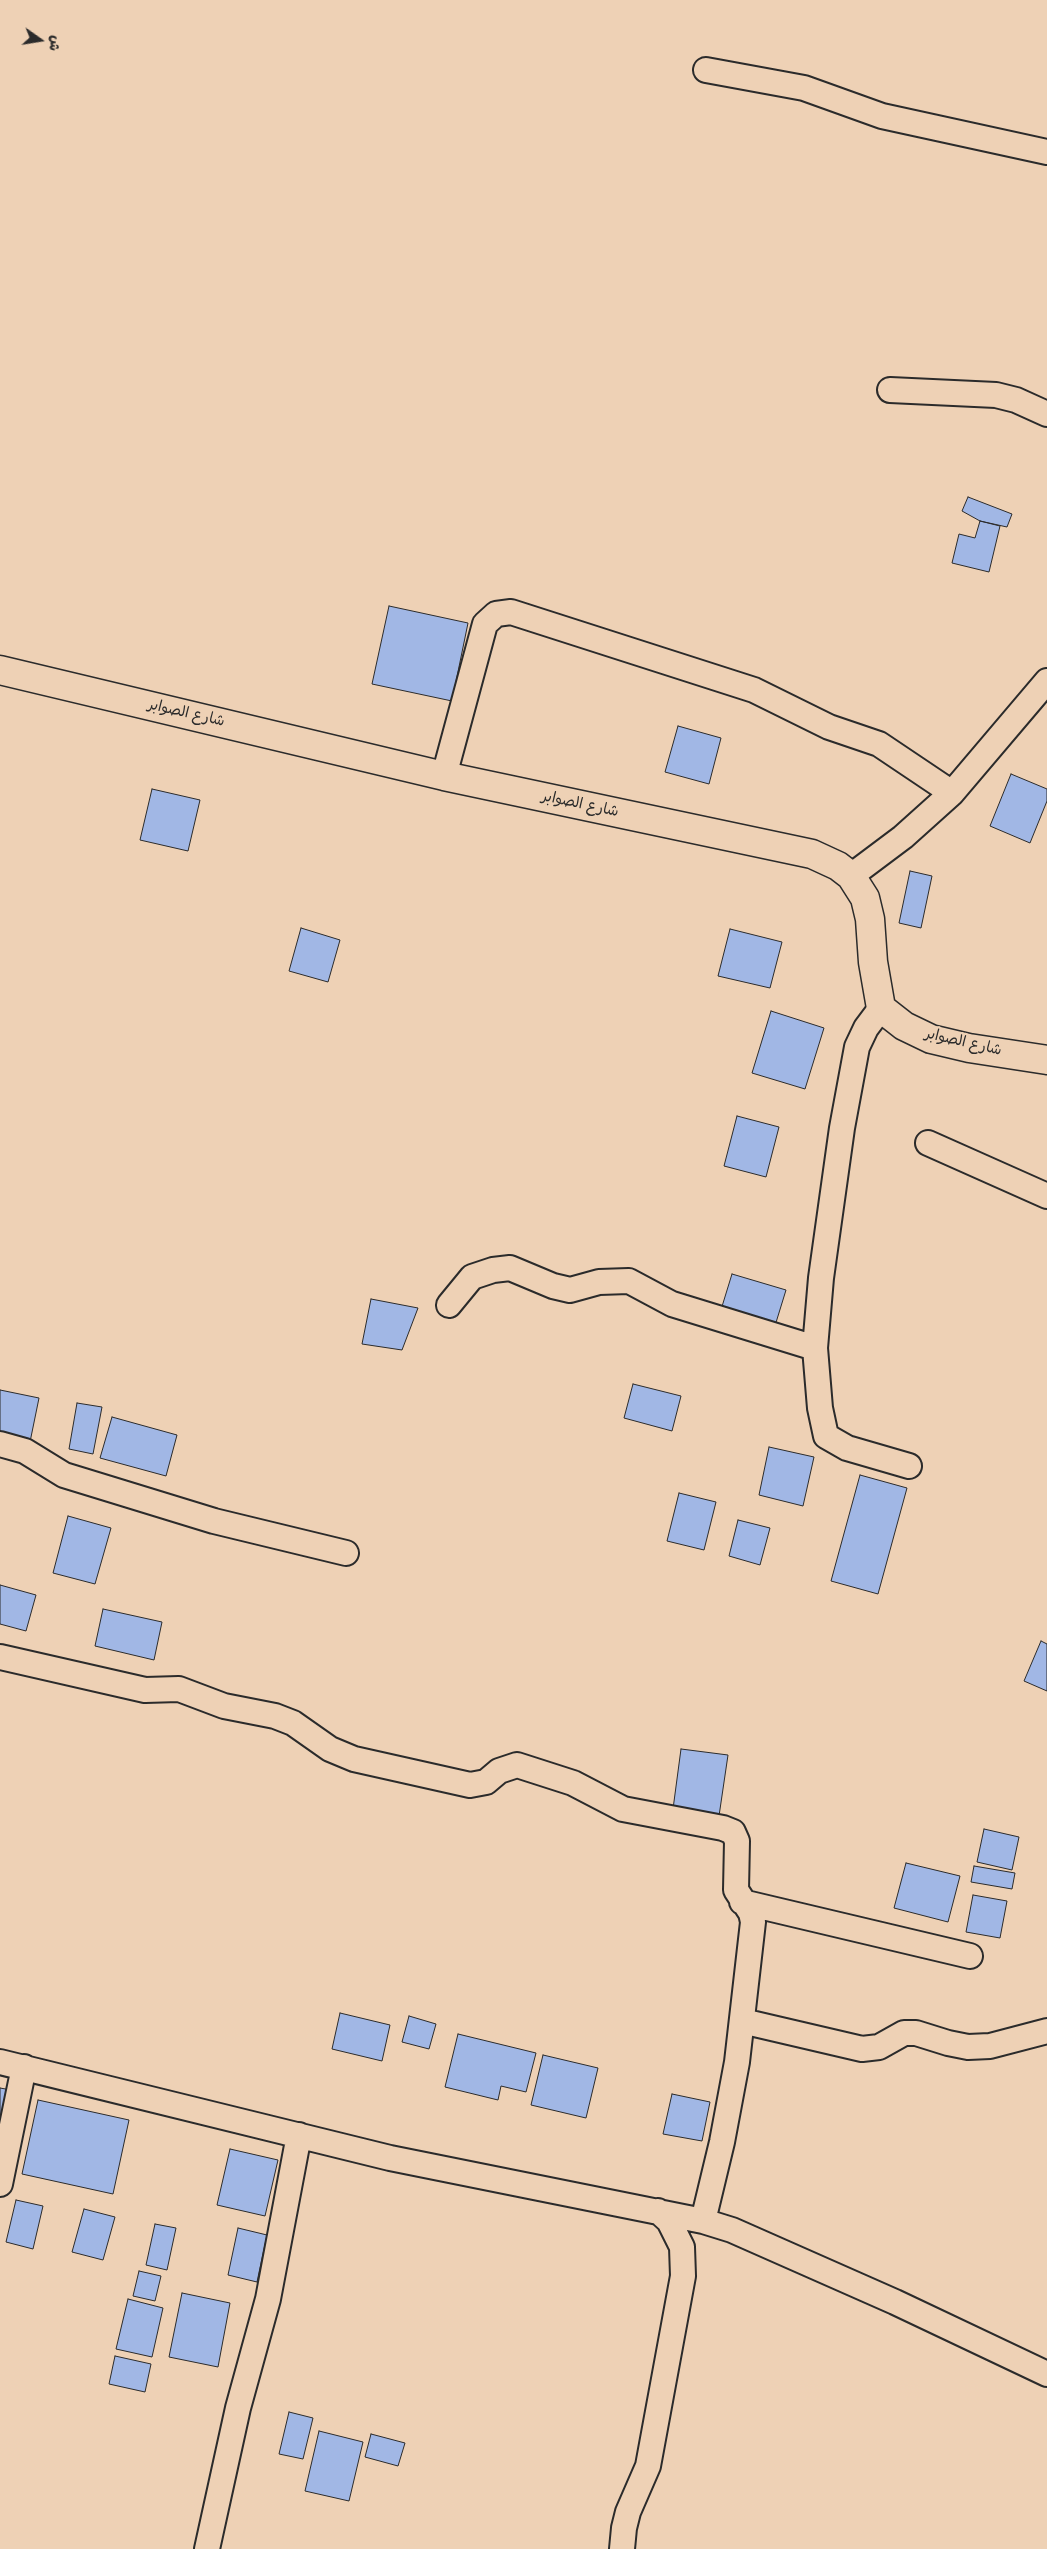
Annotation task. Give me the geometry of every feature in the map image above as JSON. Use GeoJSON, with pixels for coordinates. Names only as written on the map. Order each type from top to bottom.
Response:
{"type":"FeatureCollection","features":[{"type":"Feature","properties":{"kind":"street"},"geometry":{"type":"LineString","coordinates":[[706,70],[804,88],[882,116],[1047,152]]}},
{"type":"Feature","properties":{"kind":"street"},"geometry":{"type":"LineString","coordinates":[[890,390],[996,395],[1016,400],[1047,414]]}},
{"type":"Feature","properties":{"kind":"street"},"geometry":{"type":"LineString","coordinates":[[444,776],[485,624],[496,614],[511,612],[754,690],[829,727],[878,744],[952,793]]}},
{"type":"Feature","properties":{"kind":"street","name":"شارع الصوابر"},"geometry":{"type":"LineString","coordinates":[[0,670],[444,776],[812,854],[838,866],[851,876],[865,898],[870,919],[873,962],[881,1008],[904,1026],[931,1038],[969,1048],[1047,1060]]}},
{"type":"Feature","properties":{"kind":"street"},"geometry":{"type":"LineString","coordinates":[[851,876],[904,837],[952,793],[1045,686]]}},
{"type":"Feature","properties":{"kind":"street"},"geometry":{"type":"LineString","coordinates":[[881,1008],[866,1028],[857,1047],[830,1213],[815,1348],[820,1408],[826,1436],[847,1448],[909,1466]]}},
{"type":"Feature","properties":{"kind":"street"},"geometry":{"type":"LineString","coordinates":[[928,1143],[1047,1196]]}},
{"type":"Feature","properties":{"kind":"street"},"geometry":{"type":"LineString","coordinates":[[449,1305],[472,1277],[493,1270],[510,1268],[553,1286],[570,1290],[599,1282],[629,1282],[672,1304],[815,1348]]}},
{"type":"Feature","properties":{"kind":"street"},"geometry":{"type":"LineString","coordinates":[[0,1444],[25,1451],[64,1474],[214,1521],[346,1553]]}},
{"type":"Feature","properties":{"kind":"street"},"geometry":{"type":"LineString","coordinates":[[0,1657],[146,1690],[179,1689],[224,1706],[275,1716],[293,1724],[330,1749],[354,1759],[470,1785],[486,1782],[499,1770],[517,1766],[573,1783],[623,1810],[728,1829],[733,1832],[737,1841],[736,1890],[742,1902],[751,1913],[753,1922],[742,2021],[724,2134],[703,2221]]}},
{"type":"Feature","properties":{"kind":"street"},"geometry":{"type":"LineString","coordinates":[[742,1902],[970,1956]]}},
{"type":"Feature","properties":{"kind":"street"},"geometry":{"type":"LineString","coordinates":[[742,2021],[862,2048],[879,2047],[904,2033],[916,2033],[968,2047],[990,2046],[1011,2042],[1047,2030]]}},
{"type":"Feature","properties":{"kind":"street"},"geometry":{"type":"LineString","coordinates":[[0,2062],[485,2178],[703,2221],[732,2230],[895,2302],[1047,2374]]}},
{"type":"Feature","properties":{"kind":"street"},"geometry":{"type":"LineString","coordinates":[[0,2184],[24,2067]]}},
{"type":"Feature","properties":{"kind":"street"},"geometry":{"type":"LineString","coordinates":[[207,2549],[238,2408],[268,2299],[299,2135]]}},
{"type":"Feature","properties":{"kind":"street"},"geometry":{"type":"LineString","coordinates":[[622,2549],[628,2512],[648,2466],[683,2276],[682,2247],[673,2227],[658,2211]]}},
{"type":"Feature","properties":{"kind":"building"},"geometry":{"type":"Polygon","coordinates":[[[968,497],[1012,514],[1007,527],[980,521],[962,511],[968,497]]]}},
{"type":"Feature","properties":{"kind":"building"},"geometry":{"type":"Polygon","coordinates":[[[980,521],[1000,526],[989,572],[952,563],[959,534],[975,538],[980,521]]]}},
{"type":"Feature","properties":{"kind":"building"},"geometry":{"type":"Polygon","coordinates":[[[389,606],[468,623],[452,701],[372,684],[389,606]]]}},
{"type":"Feature","properties":{"kind":"building"},"geometry":{"type":"Polygon","coordinates":[[[678,726],[721,738],[709,784],[665,772],[678,726]]]}},
{"type":"Feature","properties":{"kind":"building"},"geometry":{"type":"Polygon","coordinates":[[[1011,774],[1047,789],[1047,801],[1030,843],[990,826],[1011,774]]]}},
{"type":"Feature","properties":{"kind":"building"},"geometry":{"type":"Polygon","coordinates":[[[152,789],[200,800],[188,851],[140,840],[152,789]]]}},
{"type":"Feature","properties":{"kind":"building"},"geometry":{"type":"Polygon","coordinates":[[[910,871],[932,876],[921,928],[899,923],[910,871]]]}},
{"type":"Feature","properties":{"kind":"building"},"geometry":{"type":"Polygon","coordinates":[[[301,928],[340,940],[328,982],[289,971],[301,928]]]}},
{"type":"Feature","properties":{"kind":"building"},"geometry":{"type":"Polygon","coordinates":[[[730,929],[782,942],[770,988],[718,976],[730,929]]]}},
{"type":"Feature","properties":{"kind":"building"},"geometry":{"type":"Polygon","coordinates":[[[771,1011],[824,1028],[805,1089],[752,1073],[771,1011]]]}},
{"type":"Feature","properties":{"kind":"building"},"geometry":{"type":"Polygon","coordinates":[[[737,1116],[779,1127],[766,1177],[724,1166],[737,1116]]]}},
{"type":"Feature","properties":{"kind":"building"},"geometry":{"type":"Polygon","coordinates":[[[732,1274],[786,1290],[774,1329],[720,1313],[732,1274]]]}},
{"type":"Feature","properties":{"kind":"building"},"geometry":{"type":"Polygon","coordinates":[[[371,1299],[418,1308],[402,1350],[362,1344],[371,1299]]]}},
{"type":"Feature","properties":{"kind":"building"},"geometry":{"type":"Polygon","coordinates":[[[633,1384],[681,1396],[672,1431],[624,1418],[633,1384]]]}},
{"type":"Feature","properties":{"kind":"building"},"geometry":{"type":"Polygon","coordinates":[[[0,1390],[39,1398],[30,1442],[0,1436],[0,1390]]]}},
{"type":"Feature","properties":{"kind":"building"},"geometry":{"type":"Polygon","coordinates":[[[77,1403],[102,1407],[93,1454],[69,1449],[77,1403]]]}},
{"type":"Feature","properties":{"kind":"building"},"geometry":{"type":"Polygon","coordinates":[[[112,1417],[177,1435],[166,1476],[100,1458],[112,1417]]]}},
{"type":"Feature","properties":{"kind":"building"},"geometry":{"type":"Polygon","coordinates":[[[769,1447],[814,1457],[803,1506],[759,1495],[769,1447]]]}},
{"type":"Feature","properties":{"kind":"building"},"geometry":{"type":"Polygon","coordinates":[[[860,1475],[907,1488],[878,1594],[831,1581],[860,1475]]]}},
{"type":"Feature","properties":{"kind":"building"},"geometry":{"type":"Polygon","coordinates":[[[679,1493],[716,1502],[704,1550],[667,1541],[679,1493]]]}},
{"type":"Feature","properties":{"kind":"building"},"geometry":{"type":"Polygon","coordinates":[[[68,1516],[111,1528],[95,1584],[53,1573],[68,1516]]]}},
{"type":"Feature","properties":{"kind":"building"},"geometry":{"type":"Polygon","coordinates":[[[738,1520],[770,1528],[760,1565],[729,1556],[738,1520]]]}},
{"type":"Feature","properties":{"kind":"building"},"geometry":{"type":"Polygon","coordinates":[[[0,1585],[36,1595],[26,1631],[0,1624],[0,1585]]]}},
{"type":"Feature","properties":{"kind":"building"},"geometry":{"type":"Polygon","coordinates":[[[103,1609],[162,1622],[154,1660],[95,1646],[103,1609]]]}},
{"type":"Feature","properties":{"kind":"building"},"geometry":{"type":"Polygon","coordinates":[[[1041,1641],[1047,1644],[1047,1691],[1024,1681],[1041,1641]]]}},
{"type":"Feature","properties":{"kind":"building"},"geometry":{"type":"Polygon","coordinates":[[[681,1749],[728,1755],[719,1816],[673,1809],[681,1749]]]}},
{"type":"Feature","properties":{"kind":"building"},"geometry":{"type":"Polygon","coordinates":[[[984,1829],[1019,1837],[1012,1870],[977,1862],[984,1829]]]}},
{"type":"Feature","properties":{"kind":"building"},"geometry":{"type":"Polygon","coordinates":[[[906,1863],[960,1876],[948,1922],[894,1908],[906,1863]]]}},
{"type":"Feature","properties":{"kind":"building"},"geometry":{"type":"Polygon","coordinates":[[[974,1866],[1015,1873],[1012,1889],[971,1882],[974,1866]]]}},
{"type":"Feature","properties":{"kind":"building"},"geometry":{"type":"Polygon","coordinates":[[[973,1895],[1007,1901],[1000,1938],[966,1932],[973,1895]]]}},
{"type":"Feature","properties":{"kind":"building"},"geometry":{"type":"Polygon","coordinates":[[[340,2013],[390,2025],[382,2061],[332,2049],[340,2013]]]}},
{"type":"Feature","properties":{"kind":"building"},"geometry":{"type":"Polygon","coordinates":[[[409,2016],[436,2024],[429,2049],[402,2042],[409,2016]]]}},
{"type":"Feature","properties":{"kind":"building"},"geometry":{"type":"Polygon","coordinates":[[[458,2034],[536,2053],[526,2092],[501,2086],[498,2100],[445,2087],[458,2034]]]}},
{"type":"Feature","properties":{"kind":"building"},"geometry":{"type":"Polygon","coordinates":[[[543,2055],[598,2068],[586,2118],[531,2105],[543,2055]]]}},
{"type":"Feature","properties":{"kind":"building"},"geometry":{"type":"Polygon","coordinates":[[[0,2088],[11,2090],[0,2143],[0,2088]]]}},
{"type":"Feature","properties":{"kind":"building"},"geometry":{"type":"Polygon","coordinates":[[[672,2094],[710,2102],[702,2141],[663,2134],[672,2094]]]}},
{"type":"Feature","properties":{"kind":"building"},"geometry":{"type":"Polygon","coordinates":[[[38,2100],[129,2120],[113,2194],[22,2174],[38,2100]]]}},
{"type":"Feature","properties":{"kind":"building"},"geometry":{"type":"Polygon","coordinates":[[[230,2149],[278,2160],[265,2216],[217,2205],[230,2149]]]}},
{"type":"Feature","properties":{"kind":"building"},"geometry":{"type":"Polygon","coordinates":[[[16,2200],[43,2206],[33,2249],[6,2242],[16,2200]]]}},
{"type":"Feature","properties":{"kind":"building"},"geometry":{"type":"Polygon","coordinates":[[[84,2209],[115,2217],[103,2260],[72,2252],[84,2209]]]}},
{"type":"Feature","properties":{"kind":"building"},"geometry":{"type":"Polygon","coordinates":[[[155,2224],[176,2228],[167,2270],[146,2265],[155,2224]]]}},
{"type":"Feature","properties":{"kind":"building"},"geometry":{"type":"Polygon","coordinates":[[[238,2228],[267,2235],[257,2282],[228,2275],[238,2228]]]}},
{"type":"Feature","properties":{"kind":"building"},"geometry":{"type":"Polygon","coordinates":[[[139,2271],[161,2276],[155,2301],[133,2296],[139,2271]]]}},
{"type":"Feature","properties":{"kind":"building"},"geometry":{"type":"Polygon","coordinates":[[[182,2293],[230,2303],[218,2367],[169,2357],[182,2293]]]}},
{"type":"Feature","properties":{"kind":"building"},"geometry":{"type":"Polygon","coordinates":[[[128,2299],[163,2308],[152,2357],[116,2349],[128,2299]]]}},
{"type":"Feature","properties":{"kind":"building"},"geometry":{"type":"Polygon","coordinates":[[[115,2356],[151,2364],[145,2392],[109,2384],[115,2356]]]}},
{"type":"Feature","properties":{"kind":"building"},"geometry":{"type":"Polygon","coordinates":[[[289,2412],[313,2418],[303,2459],[279,2454],[289,2412]]]}},
{"type":"Feature","properties":{"kind":"building"},"geometry":{"type":"Polygon","coordinates":[[[319,2431],[363,2442],[349,2501],[305,2491],[319,2431]]]}},
{"type":"Feature","properties":{"kind":"building"},"geometry":{"type":"Polygon","coordinates":[[[371,2434],[405,2443],[398,2466],[365,2457],[371,2434]]]}}]}
